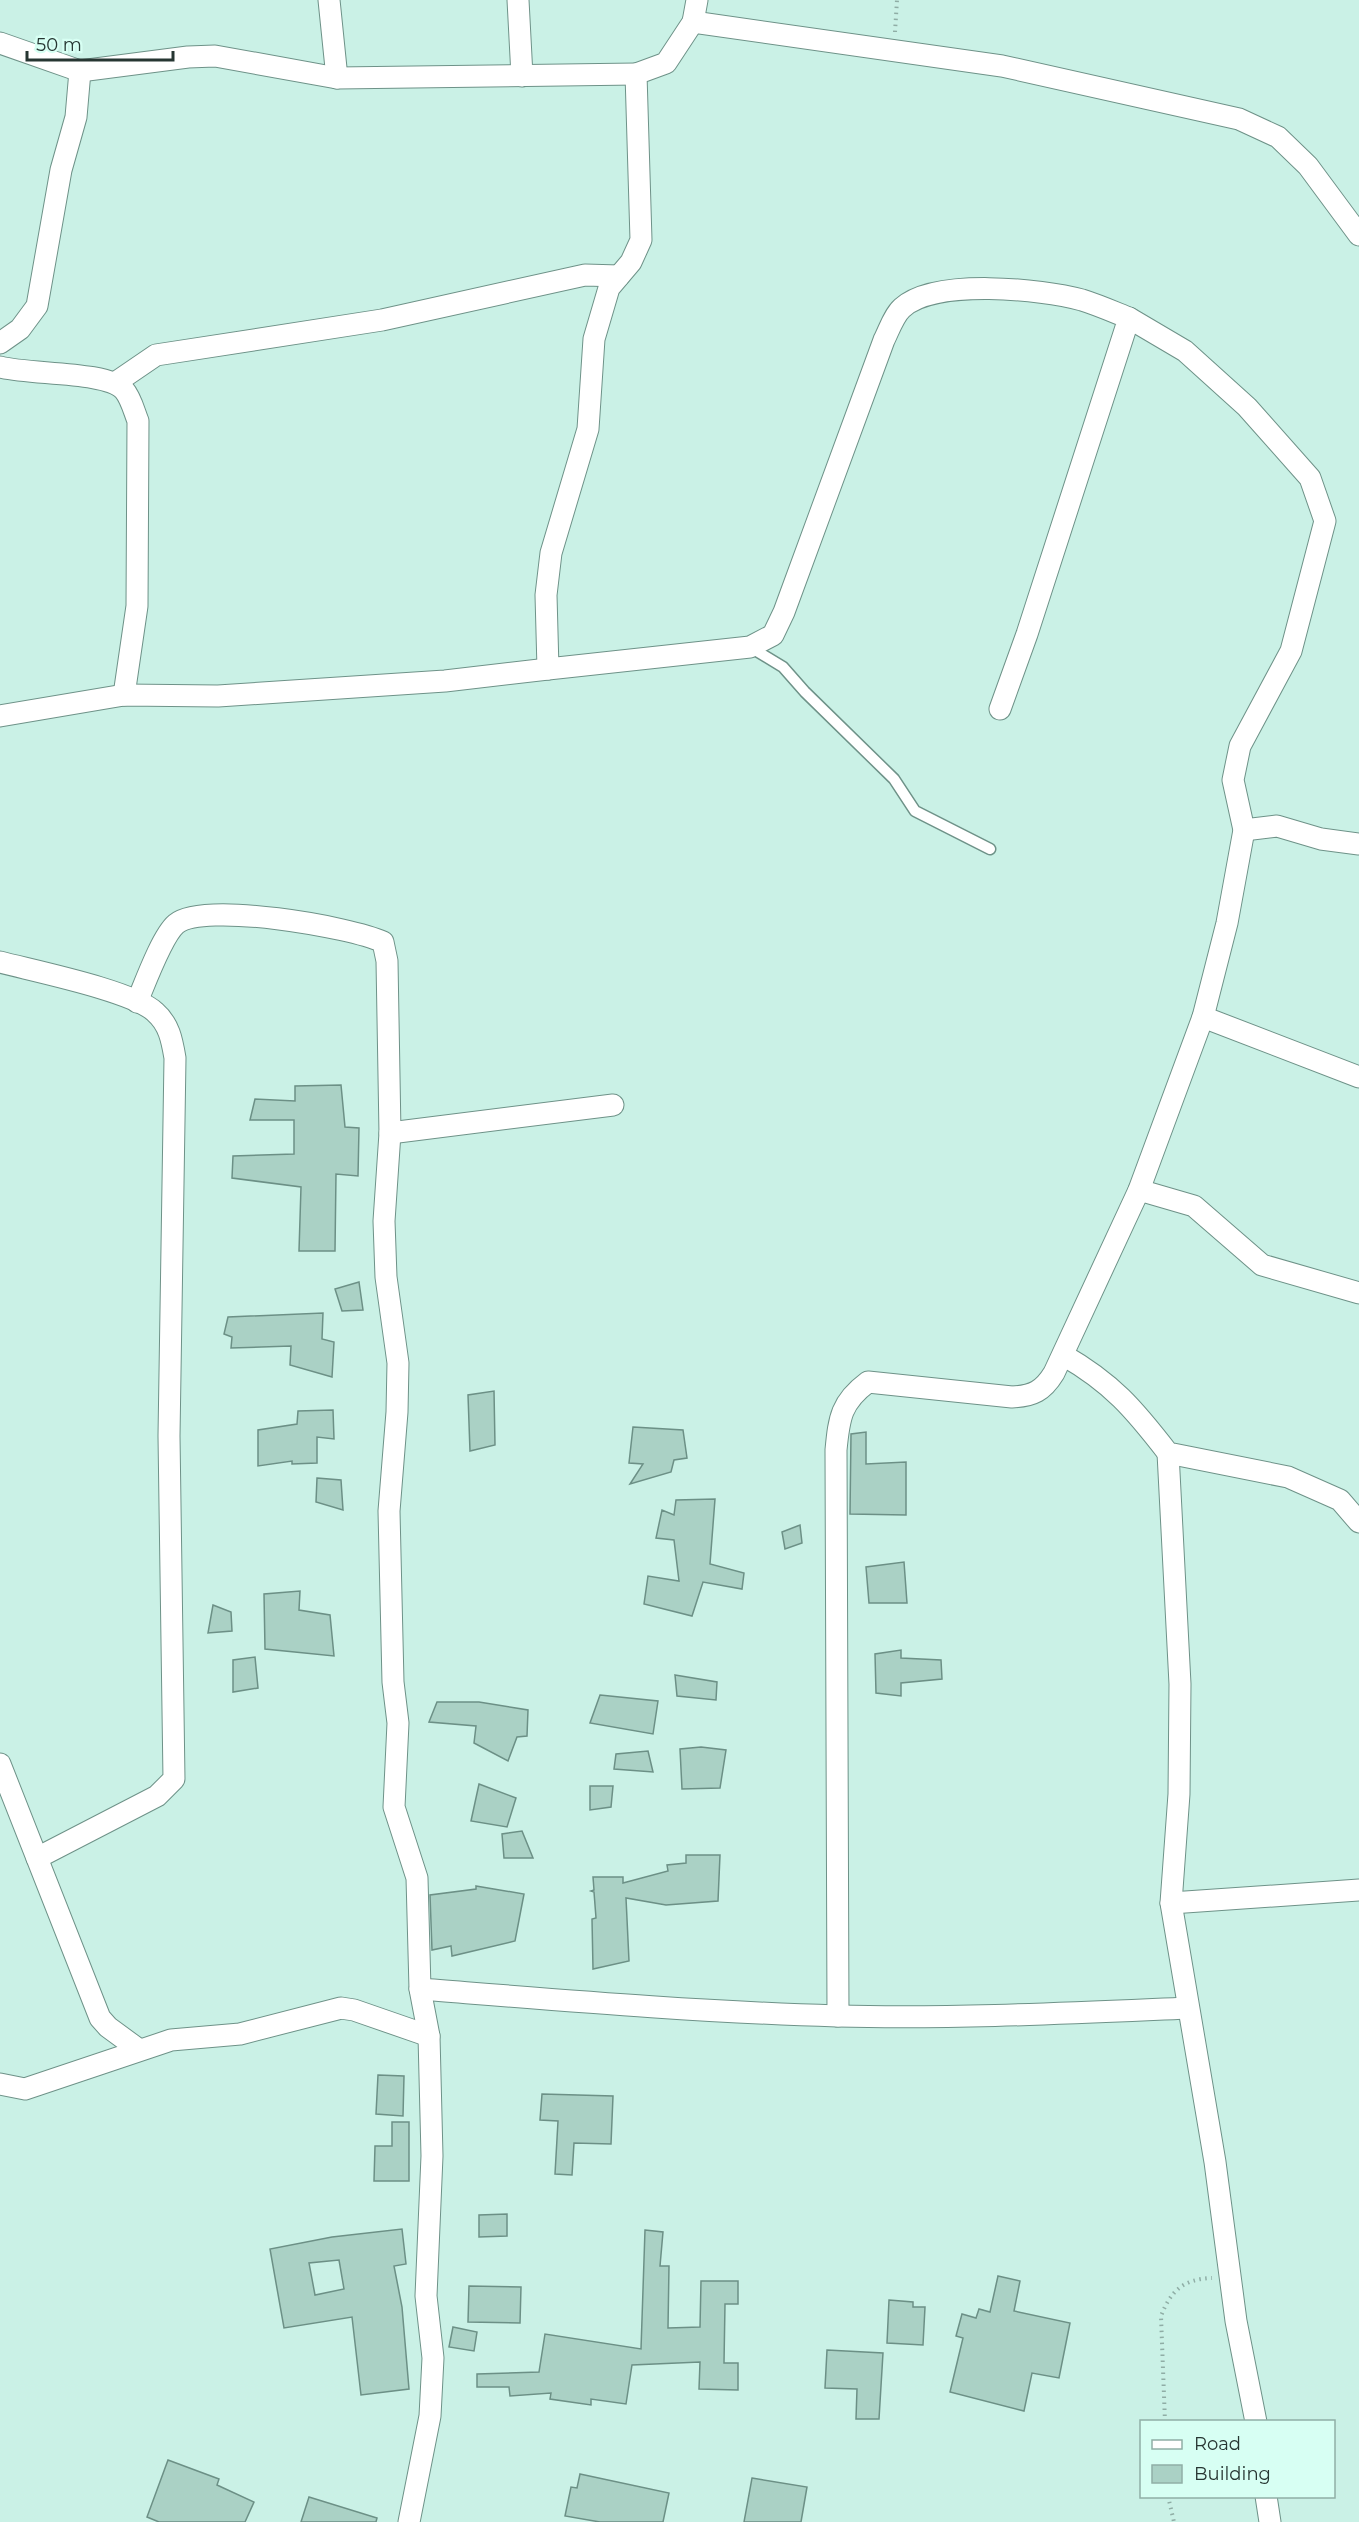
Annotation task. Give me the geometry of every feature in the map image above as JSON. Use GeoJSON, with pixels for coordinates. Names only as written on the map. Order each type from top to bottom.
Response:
{"type":"FeatureCollection","features":[{"type":"Feature","properties":{"kind":"street"},"geometry":{"type":"LineString","coordinates":[[328,0],[337,78]]}},
{"type":"Feature","properties":{"kind":"street"},"geometry":{"type":"LineString","coordinates":[[518,0],[522,76]]}},
{"type":"Feature","properties":{"kind":"street"},"geometry":{"type":"LineString","coordinates":[[0,43],[80,71],[188,57],[215,56],[337,78],[636,74],[666,63],[693,22],[697,0]]}},
{"type":"Feature","properties":{"kind":"street"},"geometry":{"type":"LineString","coordinates":[[693,22],[1002,66],[1239,119],[1278,137],[1308,166],[1359,235]]}},
{"type":"Feature","properties":{"kind":"street"},"geometry":{"type":"LineString","coordinates":[[0,343],[20,329],[37,306],[61,170],[76,117],[80,71]]}},
{"type":"Feature","properties":{"kind":"street"},"geometry":{"type":"LineString","coordinates":[[548,669],[546,595],[551,553],[588,429],[594,339],[609,288],[631,262],[641,240],[636,74]]}},
{"type":"Feature","properties":{"kind":"street"},"geometry":{"type":"LineString","coordinates":[[115,383],[156,355],[382,320],[585,276],[619,276]]}},
{"type":"Feature","properties":{"kind":"street"},"geometry":{"type":"LineString","coordinates":[[0,716],[124,695],[218,696],[445,681],[750,647],[773,635],[784,612],[884,340],[901,308],[922,296],[966,289],[1022,289],[1081,300],[1129,318],[1185,351],[1247,407],[1310,478],[1325,521],[1291,651],[1240,746],[1233,780],[1244,830],[1227,923],[1203,1017],[1139,1190],[1063,1355],[1045,1387],[1030,1396],[1012,1397],[868,1382],[852,1394],[839,1416],[836,1450],[838,2016]]}},
{"type":"Feature","properties":{"kind":"street"},"geometry":{"type":"LineString","coordinates":[[1000,709],[1129,318]]}},
{"type":"Feature","properties":{"kind":"street"},"geometry":{"type":"LineString","coordinates":[[0,368],[21,373],[93,376],[115,383],[124,390],[138,421],[137,606],[124,695]]}},
{"type":"Feature","properties":{"kind":"street"},"geometry":{"type":"LineString","coordinates":[[1244,830],[1277,826],[1321,839],[1359,844]]}},
{"type":"Feature","properties":{"kind":"street"},"geometry":{"type":"LineString","coordinates":[[137,1002],[159,951],[176,924],[198,917],[270,917],[366,934],[383,942],[387,961],[390,1133],[384,1221],[386,1277],[398,1363],[397,1412],[389,1511],[393,1682],[398,1723],[394,1806],[417,1878],[420,1989],[429,2036],[432,2156],[426,2296],[433,2358],[430,2416],[409,2522]]}},
{"type":"Feature","properties":{"kind":"street"},"geometry":{"type":"LineString","coordinates":[[0,962],[111,992],[155,1011],[170,1031],[175,1058],[169,1436],[174,1779],[157,1796],[37,1858]]}},
{"type":"Feature","properties":{"kind":"street"},"geometry":{"type":"LineString","coordinates":[[1203,1017],[1359,1077]]}},
{"type":"Feature","properties":{"kind":"street"},"geometry":{"type":"LineString","coordinates":[[390,1133],[613,1105]]}},
{"type":"Feature","properties":{"kind":"street"},"geometry":{"type":"LineString","coordinates":[[1139,1190],[1194,1206],[1262,1265],[1359,1293]]}},
{"type":"Feature","properties":{"kind":"street"},"geometry":{"type":"LineString","coordinates":[[1063,1355],[1095,1373],[1132,1406],[1168,1453],[1180,1684],[1179,1794],[1170,1903],[1215,2162],[1240,2344],[1256,2420]]}},
{"type":"Feature","properties":{"kind":"street"},"geometry":{"type":"LineString","coordinates":[[1168,1453],[1288,1477],[1340,1500],[1359,1522]]}},
{"type":"Feature","properties":{"kind":"street"},"geometry":{"type":"LineString","coordinates":[[0,1764],[100,2018],[108,2027],[138,2049]]}},
{"type":"Feature","properties":{"kind":"street"},"geometry":{"type":"LineString","coordinates":[[1170,1903],[1359,1890]]}},
{"type":"Feature","properties":{"kind":"street"},"geometry":{"type":"LineString","coordinates":[[420,1989],[699,2010],[838,2016],[960,2017],[1188,2008]]}},
{"type":"Feature","properties":{"kind":"street"},"geometry":{"type":"LineString","coordinates":[[4,2091],[25,2089],[138,2049],[171,2040],[240,2034],[341,2008],[354,2010],[429,2036]]}},
{"type":"Feature","properties":{"kind":"street"},"geometry":{"type":"LineString","coordinates":[[1266,2498],[1270,2522]]}},
{"type":"Feature","properties":{"kind":"lane"},"geometry":{"type":"LineString","coordinates":[[750,647],[783,667],[805,692],[894,779],[915,812],[990,849]]}},
{"type":"Feature","properties":{"kind":"path"},"geometry":{"type":"LineString","coordinates":[[894,51],[897,0]]}},
{"type":"Feature","properties":{"kind":"path"},"geometry":{"type":"LineString","coordinates":[[1165,2420],[1160,2330],[1166,2302],[1180,2285],[1195,2278],[1231,2277]]}},
{"type":"Feature","properties":{"kind":"path"},"geometry":{"type":"LineString","coordinates":[[1168,2498],[1174,2522]]}},
{"type":"Feature","properties":{"kind":"building"},"geometry":{"type":"Polygon","coordinates":[[[341,1085],[345,1127],[359,1128],[358,1176],[336,1174],[335,1251],[299,1251],[301,1187],[232,1178],[233,1156],[294,1154],[294,1120],[250,1120],[255,1099],[295,1101],[295,1086],[341,1085]]]}},
{"type":"Feature","properties":{"kind":"building"},"geometry":{"type":"Polygon","coordinates":[[[359,1282],[363,1310],[342,1311],[335,1289],[359,1282]]]}},
{"type":"Feature","properties":{"kind":"building"},"geometry":{"type":"Polygon","coordinates":[[[323,1313],[322,1339],[334,1342],[332,1377],[290,1365],[291,1346],[231,1348],[232,1337],[224,1334],[228,1317],[323,1313]]]}},
{"type":"Feature","properties":{"kind":"building"},"geometry":{"type":"Polygon","coordinates":[[[494,1391],[495,1445],[470,1451],[468,1395],[494,1391]]]}},
{"type":"Feature","properties":{"kind":"building"},"geometry":{"type":"Polygon","coordinates":[[[333,1410],[334,1439],[317,1437],[317,1463],[292,1464],[292,1461],[258,1466],[258,1430],[297,1424],[298,1411],[333,1410]]]}},
{"type":"Feature","properties":{"kind":"building"},"geometry":{"type":"Polygon","coordinates":[[[633,1427],[683,1430],[687,1458],[674,1460],[671,1472],[630,1484],[643,1464],[629,1463],[633,1427]]]}},
{"type":"Feature","properties":{"kind":"building"},"geometry":{"type":"Polygon","coordinates":[[[866,1432],[866,1464],[906,1462],[906,1515],[850,1514],[851,1434],[866,1432]]]}},
{"type":"Feature","properties":{"kind":"building"},"geometry":{"type":"Polygon","coordinates":[[[317,1478],[341,1480],[343,1510],[316,1502],[317,1478]]]}},
{"type":"Feature","properties":{"kind":"building"},"geometry":{"type":"Polygon","coordinates":[[[715,1499],[710,1564],[744,1573],[742,1589],[703,1582],[692,1616],[644,1604],[648,1576],[679,1581],[674,1540],[656,1538],[662,1510],[674,1515],[676,1500],[715,1499]]]}},
{"type":"Feature","properties":{"kind":"building"},"geometry":{"type":"Polygon","coordinates":[[[800,1525],[802,1543],[785,1549],[782,1532],[800,1525]]]}},
{"type":"Feature","properties":{"kind":"building"},"geometry":{"type":"Polygon","coordinates":[[[904,1562],[907,1603],[869,1603],[866,1567],[904,1562]]]}},
{"type":"Feature","properties":{"kind":"building"},"geometry":{"type":"Polygon","coordinates":[[[300,1591],[299,1610],[330,1615],[334,1656],[265,1649],[264,1594],[300,1591]]]}},
{"type":"Feature","properties":{"kind":"building"},"geometry":{"type":"Polygon","coordinates":[[[213,1605],[231,1612],[232,1631],[208,1633],[213,1605]]]}},
{"type":"Feature","properties":{"kind":"building"},"geometry":{"type":"Polygon","coordinates":[[[901,1650],[901,1658],[941,1660],[942,1679],[901,1683],[901,1696],[876,1693],[875,1654],[901,1650]]]}},
{"type":"Feature","properties":{"kind":"building"},"geometry":{"type":"Polygon","coordinates":[[[255,1657],[258,1688],[233,1692],[233,1660],[255,1657]]]}},
{"type":"Feature","properties":{"kind":"building"},"geometry":{"type":"Polygon","coordinates":[[[675,1675],[717,1682],[716,1700],[677,1696],[675,1675]]]}},
{"type":"Feature","properties":{"kind":"building"},"geometry":{"type":"Polygon","coordinates":[[[600,1695],[658,1701],[653,1734],[590,1723],[600,1695]]]}},
{"type":"Feature","properties":{"kind":"building"},"geometry":{"type":"Polygon","coordinates":[[[437,1702],[479,1702],[528,1710],[527,1736],[517,1737],[508,1761],[474,1743],[476,1726],[429,1722],[437,1702]]]}},
{"type":"Feature","properties":{"kind":"building"},"geometry":{"type":"Polygon","coordinates":[[[701,1747],[726,1750],[720,1788],[682,1789],[680,1749],[701,1747]]]}},
{"type":"Feature","properties":{"kind":"building"},"geometry":{"type":"Polygon","coordinates":[[[648,1751],[653,1772],[614,1769],[616,1754],[648,1751]]]}},
{"type":"Feature","properties":{"kind":"building"},"geometry":{"type":"Polygon","coordinates":[[[479,1784],[516,1798],[507,1827],[471,1821],[479,1784]]]}},
{"type":"Feature","properties":{"kind":"building"},"geometry":{"type":"Polygon","coordinates":[[[590,1786],[613,1786],[611,1807],[590,1810],[590,1786]]]}},
{"type":"Feature","properties":{"kind":"building"},"geometry":{"type":"Polygon","coordinates":[[[522,1831],[533,1858],[504,1858],[502,1834],[522,1831]]]}},
{"type":"Feature","properties":{"kind":"building"},"geometry":{"type":"Polygon","coordinates":[[[686,1855],[720,1855],[718,1901],[666,1905],[626,1898],[629,1961],[593,1969],[592,1919],[596,1918],[594,1892],[591,1891],[594,1890],[593,1877],[623,1877],[623,1883],[668,1871],[667,1865],[686,1863],[686,1855]]]}},
{"type":"Feature","properties":{"kind":"building"},"geometry":{"type":"Polygon","coordinates":[[[476,1886],[524,1894],[515,1941],[452,1956],[451,1946],[432,1950],[430,1895],[476,1889],[476,1886]]]}},
{"type":"Feature","properties":{"kind":"building"},"geometry":{"type":"Polygon","coordinates":[[[378,2075],[404,2076],[403,2116],[376,2114],[378,2075]]]}},
{"type":"Feature","properties":{"kind":"building"},"geometry":{"type":"Polygon","coordinates":[[[542,2094],[613,2096],[611,2144],[574,2143],[572,2175],[555,2174],[558,2121],[540,2120],[542,2094]]]}},
{"type":"Feature","properties":{"kind":"building"},"geometry":{"type":"Polygon","coordinates":[[[392,2122],[409,2122],[409,2181],[374,2181],[375,2146],[392,2146],[392,2122]]]}},
{"type":"Feature","properties":{"kind":"building"},"geometry":{"type":"Polygon","coordinates":[[[507,2214],[507,2236],[479,2237],[479,2215],[507,2214]]]}},
{"type":"Feature","properties":{"kind":"building"},"geometry":{"type":"Polygon","coordinates":[[[402,2229],[406,2264],[394,2266],[402,2307],[409,2389],[361,2395],[352,2317],[284,2328],[270,2249],[332,2237],[402,2229]],[[339,2260],[309,2263],[315,2295],[344,2289],[339,2260]]]}},
{"type":"Feature","properties":{"kind":"building"},"geometry":{"type":"Polygon","coordinates":[[[645,2230],[663,2232],[660,2266],[669,2266],[668,2328],[700,2327],[701,2281],[738,2281],[738,2304],[725,2304],[724,2363],[738,2363],[738,2390],[699,2389],[700,2362],[632,2365],[626,2404],[591,2399],[591,2405],[550,2399],[551,2393],[510,2396],[509,2387],[477,2387],[477,2374],[539,2372],[545,2334],[641,2349],[645,2230]]]}},
{"type":"Feature","properties":{"kind":"building"},"geometry":{"type":"Polygon","coordinates":[[[998,2276],[1020,2281],[1014,2311],[1070,2323],[1059,2378],[1032,2373],[1024,2411],[950,2392],[963,2338],[956,2336],[962,2314],[976,2318],[979,2309],[990,2312],[998,2276]]]}},
{"type":"Feature","properties":{"kind":"building"},"geometry":{"type":"Polygon","coordinates":[[[469,2286],[521,2287],[520,2323],[468,2322],[469,2286]]]}},
{"type":"Feature","properties":{"kind":"building"},"geometry":{"type":"Polygon","coordinates":[[[889,2300],[913,2302],[913,2307],[925,2307],[923,2345],[887,2343],[889,2300]]]}},
{"type":"Feature","properties":{"kind":"building"},"geometry":{"type":"Polygon","coordinates":[[[453,2327],[477,2332],[474,2351],[449,2347],[453,2327]]]}},
{"type":"Feature","properties":{"kind":"building"},"geometry":{"type":"Polygon","coordinates":[[[827,2350],[883,2353],[879,2419],[856,2419],[857,2389],[825,2388],[827,2350]]]}},
{"type":"Feature","properties":{"kind":"building"},"geometry":{"type":"Polygon","coordinates":[[[168,2460],[219,2479],[217,2485],[254,2502],[245,2522],[159,2522],[147,2517],[168,2460]]]}},
{"type":"Feature","properties":{"kind":"building"},"geometry":{"type":"Polygon","coordinates":[[[580,2474],[669,2493],[663,2522],[600,2522],[565,2516],[571,2487],[577,2488],[580,2474]]]}},
{"type":"Feature","properties":{"kind":"building"},"geometry":{"type":"Polygon","coordinates":[[[752,2478],[807,2487],[801,2522],[744,2522],[752,2478]]]}},
{"type":"Feature","properties":{"kind":"building"},"geometry":{"type":"Polygon","coordinates":[[[309,2497],[377,2518],[376,2522],[301,2522],[309,2497]]]}}]}
